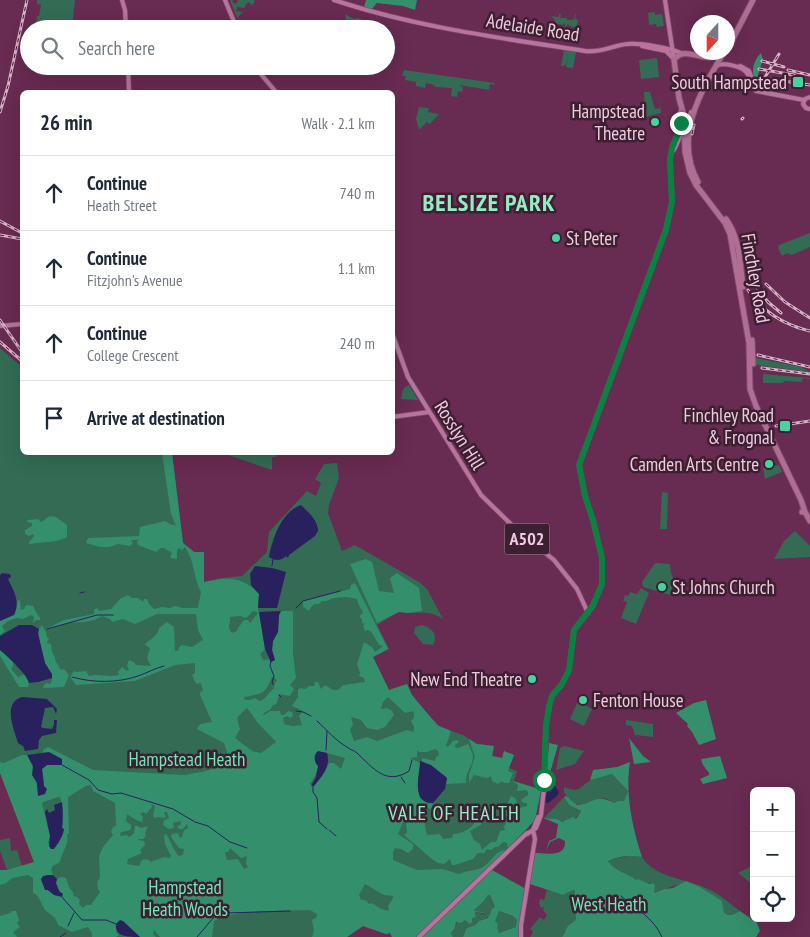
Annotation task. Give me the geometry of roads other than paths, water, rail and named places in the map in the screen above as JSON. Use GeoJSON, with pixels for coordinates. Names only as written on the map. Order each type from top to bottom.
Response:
{"type":"FeatureCollection","features":[{"type":"Feature","properties":{"kind":"highway"},"geometry":{"type":"LineString","coordinates":[[735,30],[752,0]]}},
{"type":"Feature","properties":{"kind":"highway"},"geometry":{"type":"LineString","coordinates":[[735,34],[752,0]]}},
{"type":"Feature","properties":{"kind":"highway"},"geometry":{"type":"LineString","coordinates":[[673,58],[680,52]]}},
{"type":"Feature","properties":{"kind":"highway","name":"Adelaide Road"},"geometry":{"type":"LineString","coordinates":[[680,52],[690,54]]}},
{"type":"Feature","properties":{"kind":"highway","name":"Finchley Road"},"geometry":{"type":"LineString","coordinates":[[673,58],[682,111],[687,165],[694,181],[725,223],[732,239],[749,342],[750,390],[799,500],[802,512],[805,512],[810,522]]}},
{"type":"Feature","properties":{"kind":"highway"},"geometry":{"type":"LineString","coordinates":[[709,60],[713,64],[711,72]]}},
{"type":"Feature","properties":{"kind":"highway","name":"Finchley Road"},"geometry":{"type":"LineString","coordinates":[[721,60],[711,72],[696,102],[689,133],[690,162],[700,185],[729,223],[738,247],[753,348],[754,387],[758,408]]}},
{"type":"Feature","properties":{"kind":"highway"},"geometry":{"type":"LineString","coordinates":[[682,111],[691,112],[696,102]]}},
{"type":"Feature","properties":{"kind":"main road"},"geometry":{"type":"LineString","coordinates":[[225,0],[233,20]]}},
{"type":"Feature","properties":{"kind":"main road","name":"Adelaide Road"},"geometry":{"type":"LineString","coordinates":[[334,0],[398,19],[585,51],[605,50],[626,44],[680,52]]}},
{"type":"Feature","properties":{"kind":"main road"},"geometry":{"type":"LineString","coordinates":[[665,0],[673,58]]}},
{"type":"Feature","properties":{"kind":"main road"},"geometry":{"type":"LineString","coordinates":[[123,2],[125,20]]}},
{"type":"Feature","properties":{"kind":"main road"},"geometry":{"type":"LineString","coordinates":[[665,49],[672,43]]}},
{"type":"Feature","properties":{"kind":"main road"},"geometry":{"type":"LineString","coordinates":[[672,43],[680,52]]}},
{"type":"Feature","properties":{"kind":"main road","name":"Adelaide Road"},"geometry":{"type":"LineString","coordinates":[[640,45],[666,51],[673,58]]}},
{"type":"Feature","properties":{"kind":"main road"},"geometry":{"type":"LineString","coordinates":[[711,60],[743,69],[748,74],[752,88],[760,91],[804,100],[810,97]]}},
{"type":"Feature","properties":{"kind":"main road"},"geometry":{"type":"LineString","coordinates":[[720,63],[742,66],[747,69],[755,87],[760,91]]}},
{"type":"Feature","properties":{"kind":"main road"},"geometry":{"type":"LineString","coordinates":[[129,75],[130,90]]}},
{"type":"Feature","properties":{"kind":"main road"},"geometry":{"type":"LineString","coordinates":[[262,75],[274,90]]}},
{"type":"Feature","properties":{"kind":"main road"},"geometry":{"type":"LineString","coordinates":[[804,100],[804,106],[810,109]]}},
{"type":"Feature","properties":{"kind":"main road"},"geometry":{"type":"LineString","coordinates":[[419,937],[529,831],[533,830],[540,820],[549,706],[552,696],[562,684],[569,670],[574,630],[588,613],[600,593],[602,584],[603,562],[585,496],[579,465],[666,230],[672,202],[670,161],[680,128],[680,114],[682,111]]}},
{"type":"Feature","properties":{"kind":"main road"},"geometry":{"type":"LineString","coordinates":[[677,140],[691,112]]}},
{"type":"Feature","properties":{"kind":"main road"},"geometry":{"type":"LineString","coordinates":[[677,140],[685,147]]}},
{"type":"Feature","properties":{"kind":"main road"},"geometry":{"type":"LineString","coordinates":[[0,326],[20,324]]}},
{"type":"Feature","properties":{"kind":"main road","name":"Rosslyn Hill"},"geometry":{"type":"LineString","coordinates":[[395,342],[406,373],[480,492],[493,508],[519,532],[554,560],[578,590],[588,613]]}},
{"type":"Feature","properties":{"kind":"main road"},"geometry":{"type":"LineString","coordinates":[[395,417],[429,412]]}},
{"type":"Feature","properties":{"kind":"main road"},"geometry":{"type":"LineString","coordinates":[[522,937],[523,916],[535,839],[533,830]]}},
{"type":"Feature","properties":{"kind":"waterway"},"geometry":{"type":"LineString","coordinates":[[272,566],[273,559]]}},
{"type":"Feature","properties":{"kind":"waterway"},"geometry":{"type":"LineString","coordinates":[[296,608],[303,601],[340,591]]}},
{"type":"Feature","properties":{"kind":"waterway"},"geometry":{"type":"LineString","coordinates":[[80,593],[84,592]]}},
{"type":"Feature","properties":{"kind":"waterway"},"geometry":{"type":"LineString","coordinates":[[47,629],[97,615],[113,615]]}},
{"type":"Feature","properties":{"kind":"waterway"},"geometry":{"type":"LineString","coordinates":[[271,661],[270,666],[274,676],[272,683],[274,685]]}},
{"type":"Feature","properties":{"kind":"waterway"},"geometry":{"type":"LineString","coordinates":[[72,677],[97,681],[114,681],[138,676],[164,666]]}},
{"type":"Feature","properties":{"kind":"waterway"},"geometry":{"type":"LineString","coordinates":[[296,711],[311,716]]}},
{"type":"Feature","properties":{"kind":"waterway"},"geometry":{"type":"LineString","coordinates":[[317,721],[339,742],[356,752],[374,769],[387,776],[393,777],[409,771],[412,760]]}},
{"type":"Feature","properties":{"kind":"waterway"},"geometry":{"type":"LineString","coordinates":[[326,750],[327,731]]}},
{"type":"Feature","properties":{"kind":"waterway"},"geometry":{"type":"LineString","coordinates":[[62,765],[89,780],[98,790],[112,794],[121,793],[173,809],[195,822],[208,826],[230,842],[247,848]]}},
{"type":"Feature","properties":{"kind":"waterway"},"geometry":{"type":"LineString","coordinates":[[401,777],[405,783]]}},
{"type":"Feature","properties":{"kind":"waterway"},"geometry":{"type":"LineString","coordinates":[[313,784],[313,792],[317,798],[319,822],[327,829]]}},
{"type":"Feature","properties":{"kind":"waterway"},"geometry":{"type":"LineString","coordinates":[[329,830],[336,836]]}},
{"type":"Feature","properties":{"kind":"waterway"},"geometry":{"type":"LineString","coordinates":[[621,896],[644,914],[654,924],[662,937]]}},
{"type":"Feature","properties":{"kind":"waterway"},"geometry":{"type":"LineString","coordinates":[[62,897],[82,920],[106,920],[116,924]]}},
{"type":"Feature","properties":{"kind":"waterway"},"geometry":{"type":"LineString","coordinates":[[197,937],[214,917],[226,913],[290,911]]}},
{"type":"Feature","properties":{"kind":"waterway"},"geometry":{"type":"LineString","coordinates":[[68,926],[74,913]]}},
{"type":"Feature","properties":{"kind":"waterway"},"geometry":{"type":"LineString","coordinates":[[60,937],[66,933]]}},
{"type":"Feature","properties":{"kind":"railway"},"geometry":{"type":"LineString","coordinates":[[23,20],[27,0]]}},
{"type":"Feature","properties":{"kind":"railway"},"geometry":{"type":"LineString","coordinates":[[0,112],[20,32]]}},
{"type":"Feature","properties":{"kind":"railway"},"geometry":{"type":"LineString","coordinates":[[759,87],[779,54]]}},
{"type":"Feature","properties":{"kind":"railway"},"geometry":{"type":"LineString","coordinates":[[762,61],[784,67]]}},
{"type":"Feature","properties":{"kind":"railway"},"geometry":{"type":"LineString","coordinates":[[759,69],[794,75]]}},
{"type":"Feature","properties":{"kind":"railway"},"geometry":{"type":"LineString","coordinates":[[788,70],[810,75]]}},
{"type":"Feature","properties":{"kind":"railway"},"geometry":{"type":"LineString","coordinates":[[758,77],[810,85]]}},
{"type":"Feature","properties":{"kind":"railway"},"geometry":{"type":"LineString","coordinates":[[692,134],[694,125]]}},
{"type":"Feature","properties":{"kind":"railway"},"geometry":{"type":"LineString","coordinates":[[0,221],[20,232]]}},
{"type":"Feature","properties":{"kind":"railway"},"geometry":{"type":"LineString","coordinates":[[0,235],[20,239]]}},
{"type":"Feature","properties":{"kind":"railway"},"geometry":{"type":"LineString","coordinates":[[766,284],[785,302],[810,318]]}},
{"type":"Feature","properties":{"kind":"railway"},"geometry":{"type":"LineString","coordinates":[[757,288],[768,302],[781,313]]}},
{"type":"Feature","properties":{"kind":"railway"},"geometry":{"type":"LineString","coordinates":[[748,290],[767,311],[791,325],[810,331]]}},
{"type":"Feature","properties":{"kind":"railway"},"geometry":{"type":"LineString","coordinates":[[0,320],[20,349]]}},
{"type":"Feature","properties":{"kind":"railway"},"geometry":{"type":"LineString","coordinates":[[0,342],[20,359]]}},
{"type":"Feature","properties":{"kind":"railway"},"geometry":{"type":"LineString","coordinates":[[758,355],[810,367]]}},
{"type":"Feature","properties":{"kind":"railway"},"geometry":{"type":"LineString","coordinates":[[762,368],[810,374]]}},
{"type":"Feature","properties":{"kind":"railway"},"geometry":{"type":"LineString","coordinates":[[776,426],[810,421]]}},
{"type":"Feature","properties":{"kind":"place","name":"South Hampstead"},"geometry":{"type":"Point","coordinates":[798,82]}},
{"type":"Feature","properties":{"kind":"place","name":"Hampstead Theatre"},"geometry":{"type":"Point","coordinates":[655,122]}},
{"type":"Feature","properties":{"kind":"place","name":"St Peter"},"geometry":{"type":"Point","coordinates":[556,238]}},
{"type":"Feature","properties":{"kind":"place","name":"Finchley Road & Frognal"},"geometry":{"type":"Point","coordinates":[785,426]}},
{"type":"Feature","properties":{"kind":"place","name":"Camden Arts Centre"},"geometry":{"type":"Point","coordinates":[769,464]}},
{"type":"Feature","properties":{"kind":"place","name":"St Johns Church"},"geometry":{"type":"Point","coordinates":[662,587]}},
{"type":"Feature","properties":{"kind":"place","name":"New End Theatre"},"geometry":{"type":"Point","coordinates":[532,679]}},
{"type":"Feature","properties":{"kind":"place","name":"Fenton House"},"geometry":{"type":"Point","coordinates":[583,700]}},
{"type":"Feature","properties":{"kind":"district","name":"BELSIZE PARK"},"geometry":{"type":"Point","coordinates":[489,203]}},
{"type":"Feature","properties":{"kind":"district","name":"VALE OF HEALTH"},"geometry":{"type":"Point","coordinates":[454,813]}},
{"type":"Feature","properties":{"kind":"park label","name":"Hampstead Heath"},"geometry":{"type":"Point","coordinates":[187,759]}},
{"type":"Feature","properties":{"kind":"park label","name":"Hampstead Heath Woods"},"geometry":{"type":"Point","coordinates":[185,898]}},
{"type":"Feature","properties":{"kind":"park label","name":"West Heath"},"geometry":{"type":"Point","coordinates":[609,904]}}]}
